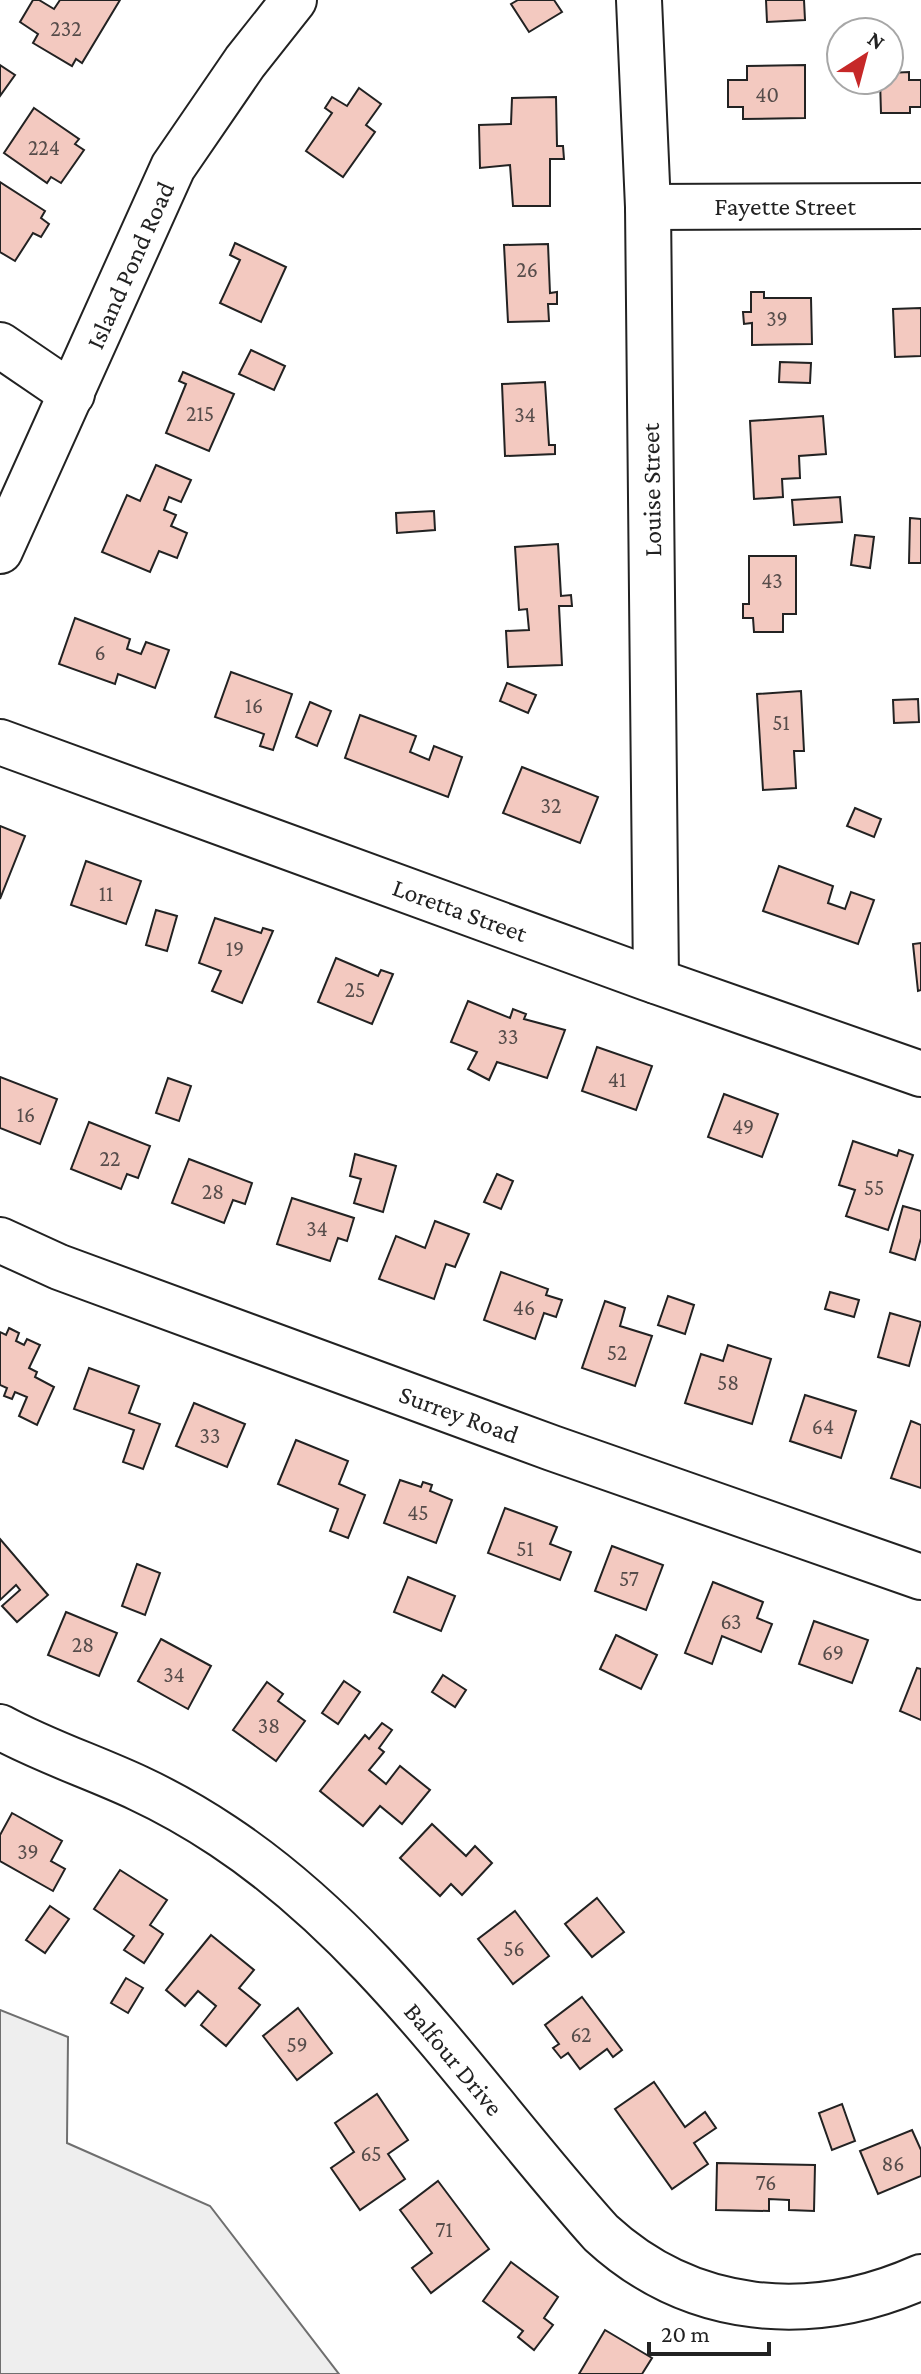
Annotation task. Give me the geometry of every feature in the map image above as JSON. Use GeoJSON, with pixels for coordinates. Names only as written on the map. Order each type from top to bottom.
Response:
{"type":"FeatureCollection","features":[{"type":"Feature","properties":{"kind":"street","name":"Island Pond Road"},"geometry":{"type":"LineString","coordinates":[[0,551],[173,167],[245,62],[294,0]]}},
{"type":"Feature","properties":{"kind":"street","name":"Louise Street"},"geometry":{"type":"LineString","coordinates":[[639,0],[648,207],[656,981]]}},
{"type":"Feature","properties":{"kind":"street","name":"Fayette Street"},"geometry":{"type":"LineString","coordinates":[[648,207],[921,206]]}},
{"type":"Feature","properties":{"kind":"street"},"geometry":{"type":"LineString","coordinates":[[0,345],[72,394]]}},
{"type":"Feature","properties":{"kind":"street","name":"Loretta Street"},"geometry":{"type":"LineString","coordinates":[[0,742],[921,1074]]}},
{"type":"Feature","properties":{"kind":"street","name":"Surrey Road"},"geometry":{"type":"LineString","coordinates":[[0,1240],[59,1267],[552,1448],[921,1577]]}},
{"type":"Feature","properties":{"kind":"street","name":"Balfour Drive"},"geometry":{"type":"LineString","coordinates":[[0,1727],[185,1812],[236,1845],[315,1907],[391,1982],[601,2233],[643,2267],[691,2290],[723,2300],[790,2307],[864,2298],[921,2277]]}},
{"type":"Feature","properties":{"kind":"shaded area"},"geometry":{"type":"Polygon","coordinates":[[[0,2010],[68,2037],[67,2143],[210,2206],[339,2374],[0,2374],[0,2010]]]}},
{"type":"Feature","properties":{"kind":"building"},"geometry":{"type":"Polygon","coordinates":[[[33,0],[54,9],[60,0],[120,0],[82,63],[76,59],[72,66],[33,43],[38,34],[20,22],[33,0]]]}},
{"type":"Feature","properties":{"kind":"building"},"geometry":{"type":"Polygon","coordinates":[[[518,0],[554,0],[562,12],[529,32],[511,4],[518,0]]]}},
{"type":"Feature","properties":{"kind":"building"},"geometry":{"type":"Polygon","coordinates":[[[766,0],[804,0],[805,20],[767,22],[766,0]]]}},
{"type":"Feature","properties":{"kind":"building"},"geometry":{"type":"Polygon","coordinates":[[[0,65],[15,75],[0,96],[0,65]]]}},
{"type":"Feature","properties":{"kind":"building"},"geometry":{"type":"Polygon","coordinates":[[[805,65],[805,118],[743,119],[743,107],[728,107],[728,80],[747,80],[747,66],[805,65]]]}},
{"type":"Feature","properties":{"kind":"building"},"geometry":{"type":"Polygon","coordinates":[[[905,72],[909,72],[909,80],[921,80],[921,107],[910,107],[910,113],[881,113],[880,96],[905,96],[905,72]]]}},
{"type":"Feature","properties":{"kind":"building"},"geometry":{"type":"Polygon","coordinates":[[[359,88],[381,104],[366,125],[375,132],[343,177],[306,151],[332,113],[325,108],[332,97],[347,106],[359,88]]]}},
{"type":"Feature","properties":{"kind":"building"},"geometry":{"type":"Polygon","coordinates":[[[556,97],[557,146],[563,146],[564,159],[550,159],[550,206],[513,206],[510,165],[480,168],[479,125],[511,124],[512,98],[556,97]]]}},
{"type":"Feature","properties":{"kind":"building"},"geometry":{"type":"Polygon","coordinates":[[[34,108],[79,139],[75,144],[84,150],[61,183],[51,177],[47,183],[4,153],[34,108]]]}},
{"type":"Feature","properties":{"kind":"building"},"geometry":{"type":"Polygon","coordinates":[[[0,182],[45,211],[41,218],[49,224],[41,237],[33,233],[15,261],[0,252],[0,182]]]}},
{"type":"Feature","properties":{"kind":"building"},"geometry":{"type":"Polygon","coordinates":[[[235,243],[286,267],[261,322],[220,303],[240,260],[230,255],[235,243]]]}},
{"type":"Feature","properties":{"kind":"building"},"geometry":{"type":"Polygon","coordinates":[[[548,244],[550,293],[557,292],[557,304],[548,304],[549,321],[508,322],[504,245],[548,244]]]}},
{"type":"Feature","properties":{"kind":"building"},"geometry":{"type":"Polygon","coordinates":[[[751,292],[764,292],[764,298],[811,298],[812,344],[752,345],[752,323],[744,324],[743,312],[751,312],[751,292]]]}},
{"type":"Feature","properties":{"kind":"building"},"geometry":{"type":"Polygon","coordinates":[[[921,308],[921,356],[895,357],[893,309],[921,308]]]}},
{"type":"Feature","properties":{"kind":"building"},"geometry":{"type":"Polygon","coordinates":[[[251,350],[285,366],[274,390],[239,374],[251,350]]]}},
{"type":"Feature","properties":{"kind":"building"},"geometry":{"type":"Polygon","coordinates":[[[780,362],[811,363],[810,383],[779,382],[780,362]]]}},
{"type":"Feature","properties":{"kind":"building"},"geometry":{"type":"Polygon","coordinates":[[[183,372],[234,394],[209,451],[166,433],[186,384],[179,381],[183,372]]]}},
{"type":"Feature","properties":{"kind":"building"},"geometry":{"type":"Polygon","coordinates":[[[545,382],[549,445],[555,445],[555,454],[505,456],[502,384],[545,382]]]}},
{"type":"Feature","properties":{"kind":"building"},"geometry":{"type":"Polygon","coordinates":[[[823,416],[826,454],[799,456],[800,478],[782,479],[783,497],[754,499],[750,421],[823,416]]]}},
{"type":"Feature","properties":{"kind":"building"},"geometry":{"type":"Polygon","coordinates":[[[156,465],[191,480],[181,502],[169,497],[164,510],[176,515],[171,526],[187,533],[177,558],[159,551],[150,572],[102,552],[127,495],[140,501],[156,465]]]}},
{"type":"Feature","properties":{"kind":"building"},"geometry":{"type":"Polygon","coordinates":[[[840,497],[842,522],[794,525],[792,500],[840,497]]]}},
{"type":"Feature","properties":{"kind":"building"},"geometry":{"type":"Polygon","coordinates":[[[434,511],[435,530],[397,533],[396,513],[434,511]]]}},
{"type":"Feature","properties":{"kind":"building"},"geometry":{"type":"Polygon","coordinates":[[[910,518],[921,519],[921,563],[909,563],[910,518]]]}},
{"type":"Feature","properties":{"kind":"building"},"geometry":{"type":"Polygon","coordinates":[[[855,535],[874,537],[870,568],[851,565],[855,535]]]}},
{"type":"Feature","properties":{"kind":"building"},"geometry":{"type":"Polygon","coordinates":[[[558,544],[561,596],[571,595],[572,606],[559,606],[562,665],[508,667],[506,631],[529,630],[527,609],[519,610],[515,547],[558,544]]]}},
{"type":"Feature","properties":{"kind":"building"},"geometry":{"type":"Polygon","coordinates":[[[749,556],[796,556],[796,614],[783,614],[783,632],[754,632],[753,618],[743,618],[743,604],[749,604],[749,556]]]}},
{"type":"Feature","properties":{"kind":"building"},"geometry":{"type":"Polygon","coordinates":[[[75,618],[130,639],[127,649],[141,654],[146,642],[169,650],[155,688],[118,674],[115,684],[59,664],[75,618]]]}},
{"type":"Feature","properties":{"kind":"building"},"geometry":{"type":"Polygon","coordinates":[[[231,672],[292,694],[273,750],[260,746],[264,734],[215,717],[231,672]]]}},
{"type":"Feature","properties":{"kind":"building"},"geometry":{"type":"Polygon","coordinates":[[[507,683],[536,695],[528,713],[500,701],[507,683]]]}},
{"type":"Feature","properties":{"kind":"building"},"geometry":{"type":"Polygon","coordinates":[[[801,691],[804,751],[794,751],[796,788],[763,790],[757,694],[801,691]]]}},
{"type":"Feature","properties":{"kind":"building"},"geometry":{"type":"Polygon","coordinates":[[[918,699],[919,722],[894,723],[893,700],[918,699]]]}},
{"type":"Feature","properties":{"kind":"building"},"geometry":{"type":"Polygon","coordinates":[[[310,702],[331,711],[317,746],[296,737],[310,702]]]}},
{"type":"Feature","properties":{"kind":"building"},"geometry":{"type":"Polygon","coordinates":[[[360,715],[416,736],[410,752],[429,760],[434,746],[462,757],[448,797],[345,758],[360,715]]]}},
{"type":"Feature","properties":{"kind":"building"},"geometry":{"type":"Polygon","coordinates":[[[522,767],[598,797],[580,843],[503,813],[522,767]]]}},
{"type":"Feature","properties":{"kind":"building"},"geometry":{"type":"Polygon","coordinates":[[[855,808],[881,819],[874,837],[847,826],[855,808]]]}},
{"type":"Feature","properties":{"kind":"building"},"geometry":{"type":"Polygon","coordinates":[[[0,826],[25,836],[0,899],[0,826]]]}},
{"type":"Feature","properties":{"kind":"building"},"geometry":{"type":"Polygon","coordinates":[[[86,861],[141,881],[126,924],[71,905],[86,861]]]}},
{"type":"Feature","properties":{"kind":"building"},"geometry":{"type":"Polygon","coordinates":[[[779,866],[833,886],[828,903],[845,909],[851,892],[874,900],[858,944],[763,911],[779,866]]]}},
{"type":"Feature","properties":{"kind":"building"},"geometry":{"type":"Polygon","coordinates":[[[156,910],[177,916],[167,951],[146,945],[156,910]]]}},
{"type":"Feature","properties":{"kind":"building"},"geometry":{"type":"Polygon","coordinates":[[[215,918],[261,933],[263,928],[273,931],[242,1003],[212,991],[221,971],[199,963],[215,918]]]}},
{"type":"Feature","properties":{"kind":"building"},"geometry":{"type":"Polygon","coordinates":[[[921,943],[921,990],[918,991],[913,944],[921,943]]]}},
{"type":"Feature","properties":{"kind":"building"},"geometry":{"type":"Polygon","coordinates":[[[336,958],[378,976],[381,970],[393,974],[372,1024],[318,1002],[336,958]]]}},
{"type":"Feature","properties":{"kind":"building"},"geometry":{"type":"Polygon","coordinates":[[[468,1001],[510,1018],[513,1009],[526,1014],[524,1019],[565,1030],[547,1078],[497,1062],[489,1080],[468,1069],[477,1052],[451,1042],[468,1001]]]}},
{"type":"Feature","properties":{"kind":"building"},"geometry":{"type":"Polygon","coordinates":[[[597,1047],[652,1066],[636,1110],[582,1091],[597,1047]]]}},
{"type":"Feature","properties":{"kind":"building"},"geometry":{"type":"Polygon","coordinates":[[[0,1077],[57,1099],[40,1144],[0,1128],[0,1077]]]}},
{"type":"Feature","properties":{"kind":"building"},"geometry":{"type":"Polygon","coordinates":[[[168,1078],[191,1086],[179,1121],[156,1113],[168,1078]]]}},
{"type":"Feature","properties":{"kind":"building"},"geometry":{"type":"Polygon","coordinates":[[[724,1094],[778,1114],[762,1157],[708,1137],[724,1094]]]}},
{"type":"Feature","properties":{"kind":"building"},"geometry":{"type":"Polygon","coordinates":[[[89,1122],[150,1146],[138,1178],[127,1174],[121,1189],[71,1169],[89,1122]]]}},
{"type":"Feature","properties":{"kind":"building"},"geometry":{"type":"Polygon","coordinates":[[[853,1141],[897,1156],[899,1150],[913,1155],[888,1230],[846,1216],[855,1190],[839,1185],[853,1141]]]}},
{"type":"Feature","properties":{"kind":"building"},"geometry":{"type":"Polygon","coordinates":[[[355,1154],[396,1166],[383,1212],[354,1203],[361,1179],[350,1176],[355,1154]]]}},
{"type":"Feature","properties":{"kind":"building"},"geometry":{"type":"Polygon","coordinates":[[[189,1159],[252,1183],[245,1204],[233,1200],[224,1223],[172,1203],[189,1159]]]}},
{"type":"Feature","properties":{"kind":"building"},"geometry":{"type":"Polygon","coordinates":[[[497,1174],[513,1181],[501,1209],[484,1202],[497,1174]]]}},
{"type":"Feature","properties":{"kind":"building"},"geometry":{"type":"Polygon","coordinates":[[[292,1198],[354,1218],[347,1241],[338,1238],[330,1261],[277,1244],[292,1198]]]}},
{"type":"Feature","properties":{"kind":"building"},"geometry":{"type":"Polygon","coordinates":[[[903,1206],[921,1211],[921,1238],[915,1260],[890,1252],[903,1206]]]}},
{"type":"Feature","properties":{"kind":"building"},"geometry":{"type":"Polygon","coordinates":[[[435,1221],[469,1234],[455,1267],[446,1264],[434,1299],[379,1279],[396,1236],[425,1248],[435,1221]]]}},
{"type":"Feature","properties":{"kind":"building"},"geometry":{"type":"Polygon","coordinates":[[[501,1272],[548,1289],[546,1295],[562,1300],[556,1317],[544,1313],[535,1339],[484,1320],[501,1272]]]}},
{"type":"Feature","properties":{"kind":"building"},"geometry":{"type":"Polygon","coordinates":[[[830,1292],[859,1300],[854,1317],[825,1309],[830,1292]]]}},
{"type":"Feature","properties":{"kind":"building"},"geometry":{"type":"Polygon","coordinates":[[[668,1296],[694,1305],[685,1334],[658,1325],[668,1296]]]}},
{"type":"Feature","properties":{"kind":"building"},"geometry":{"type":"Polygon","coordinates":[[[605,1301],[625,1308],[620,1326],[652,1336],[635,1386],[582,1368],[605,1301]]]}},
{"type":"Feature","properties":{"kind":"building"},"geometry":{"type":"Polygon","coordinates":[[[890,1313],[921,1322],[909,1366],[878,1357],[890,1313]]]}},
{"type":"Feature","properties":{"kind":"building"},"geometry":{"type":"Polygon","coordinates":[[[9,1328],[19,1333],[16,1341],[24,1345],[27,1339],[40,1345],[29,1368],[37,1372],[35,1377],[54,1387],[37,1425],[19,1416],[27,1397],[15,1392],[12,1399],[4,1396],[7,1388],[0,1385],[0,1332],[6,1335],[9,1328]]]}},
{"type":"Feature","properties":{"kind":"building"},"geometry":{"type":"Polygon","coordinates":[[[728,1345],[771,1359],[752,1424],[685,1403],[701,1354],[723,1361],[728,1345]]]}},
{"type":"Feature","properties":{"kind":"building"},"geometry":{"type":"Polygon","coordinates":[[[89,1368],[139,1386],[129,1413],[160,1424],[143,1469],[123,1462],[134,1430],[74,1409],[89,1368]]]}},
{"type":"Feature","properties":{"kind":"building"},"geometry":{"type":"Polygon","coordinates":[[[805,1395],[856,1411],[841,1458],[790,1441],[805,1395]]]}},
{"type":"Feature","properties":{"kind":"building"},"geometry":{"type":"Polygon","coordinates":[[[194,1403],[245,1424],[227,1467],[176,1446],[194,1403]]]}},
{"type":"Feature","properties":{"kind":"building"},"geometry":{"type":"Polygon","coordinates":[[[911,1421],[921,1425],[921,1488],[891,1478],[911,1421]]]}},
{"type":"Feature","properties":{"kind":"building"},"geometry":{"type":"Polygon","coordinates":[[[296,1440],[348,1461],[339,1484],[365,1495],[348,1538],[330,1531],[338,1509],[278,1484],[296,1440]]]}},
{"type":"Feature","properties":{"kind":"building"},"geometry":{"type":"Polygon","coordinates":[[[400,1480],[421,1487],[423,1482],[432,1485],[430,1491],[452,1500],[436,1543],[384,1523],[400,1480]]]}},
{"type":"Feature","properties":{"kind":"building"},"geometry":{"type":"Polygon","coordinates":[[[505,1508],[557,1527],[550,1544],[571,1552],[560,1580],[488,1553],[505,1508]]]}},
{"type":"Feature","properties":{"kind":"building"},"geometry":{"type":"Polygon","coordinates":[[[0,1539],[48,1595],[17,1622],[2,1606],[20,1590],[16,1585],[0,1600],[0,1539]]]}},
{"type":"Feature","properties":{"kind":"building"},"geometry":{"type":"Polygon","coordinates":[[[612,1546],[663,1565],[646,1610],[595,1591],[612,1546]]]}},
{"type":"Feature","properties":{"kind":"building"},"geometry":{"type":"Polygon","coordinates":[[[137,1564],[160,1573],[145,1615],[122,1606],[137,1564]]]}},
{"type":"Feature","properties":{"kind":"building"},"geometry":{"type":"Polygon","coordinates":[[[408,1577],[455,1596],[441,1631],[394,1612],[408,1577]]]}},
{"type":"Feature","properties":{"kind":"building"},"geometry":{"type":"Polygon","coordinates":[[[713,1582],[763,1602],[757,1618],[772,1624],[761,1652],[722,1636],[712,1664],[685,1653],[713,1582]]]}},
{"type":"Feature","properties":{"kind":"building"},"geometry":{"type":"Polygon","coordinates":[[[66,1612],[117,1633],[99,1676],[48,1655],[66,1612]]]}},
{"type":"Feature","properties":{"kind":"building"},"geometry":{"type":"Polygon","coordinates":[[[814,1621],[868,1640],[852,1683],[799,1664],[814,1621]]]}},
{"type":"Feature","properties":{"kind":"building"},"geometry":{"type":"Polygon","coordinates":[[[616,1635],[657,1655],[641,1689],[600,1669],[616,1635]]]}},
{"type":"Feature","properties":{"kind":"building"},"geometry":{"type":"Polygon","coordinates":[[[161,1639],[211,1666],[188,1709],[138,1681],[161,1639]]]}},
{"type":"Feature","properties":{"kind":"building"},"geometry":{"type":"Polygon","coordinates":[[[917,1668],[921,1669],[921,1720],[900,1711],[917,1668]]]}},
{"type":"Feature","properties":{"kind":"building"},"geometry":{"type":"Polygon","coordinates":[[[443,1675],[466,1690],[455,1707],[432,1692],[443,1675]]]}},
{"type":"Feature","properties":{"kind":"building"},"geometry":{"type":"Polygon","coordinates":[[[344,1681],[360,1692],[338,1724],[322,1713],[344,1681]]]}},
{"type":"Feature","properties":{"kind":"building"},"geometry":{"type":"Polygon","coordinates":[[[267,1682],[283,1694],[278,1701],[305,1721],[276,1761],[233,1730],[267,1682]]]}},
{"type":"Feature","properties":{"kind":"building"},"geometry":{"type":"Polygon","coordinates":[[[382,1723],[392,1730],[379,1748],[384,1752],[369,1770],[386,1784],[400,1766],[430,1790],[402,1824],[380,1806],[363,1826],[320,1791],[365,1735],[369,1739],[382,1723]]]}},
{"type":"Feature","properties":{"kind":"building"},"geometry":{"type":"Polygon","coordinates":[[[12,1813],[62,1841],[51,1861],[65,1869],[53,1891],[0,1861],[0,1835],[12,1813]]]}},
{"type":"Feature","properties":{"kind":"building"},"geometry":{"type":"Polygon","coordinates":[[[432,1824],[466,1856],[475,1846],[492,1863],[462,1895],[451,1884],[440,1896],[400,1858],[432,1824]]]}},
{"type":"Feature","properties":{"kind":"building"},"geometry":{"type":"Polygon","coordinates":[[[120,1870],[167,1900],[150,1925],[163,1934],[144,1963],[124,1950],[134,1936],[94,1909],[120,1870]]]}},
{"type":"Feature","properties":{"kind":"building"},"geometry":{"type":"Polygon","coordinates":[[[597,1898],[624,1932],[592,1957],[565,1924],[597,1898]]]}},
{"type":"Feature","properties":{"kind":"building"},"geometry":{"type":"Polygon","coordinates":[[[50,1906],[69,1919],[45,1953],[26,1940],[50,1906]]]}},
{"type":"Feature","properties":{"kind":"building"},"geometry":{"type":"Polygon","coordinates":[[[515,1911],[549,1956],[513,1984],[478,1939],[515,1911]]]}},
{"type":"Feature","properties":{"kind":"building"},"geometry":{"type":"Polygon","coordinates":[[[211,1935],[254,1970],[239,1988],[260,2005],[226,2046],[201,2025],[216,2006],[198,1991],[185,2006],[166,1990],[211,1935]]]}},
{"type":"Feature","properties":{"kind":"building"},"geometry":{"type":"Polygon","coordinates":[[[126,1978],[143,1988],[128,2013],[111,2003],[126,1978]]]}},
{"type":"Feature","properties":{"kind":"building"},"geometry":{"type":"Polygon","coordinates":[[[582,1997],[622,2050],[613,2057],[607,2049],[580,2069],[568,2053],[561,2058],[553,2048],[559,2044],[545,2025],[582,1997]]]}},
{"type":"Feature","properties":{"kind":"building"},"geometry":{"type":"Polygon","coordinates":[[[298,2008],[332,2053],[297,2080],[263,2036],[298,2008]]]}},
{"type":"Feature","properties":{"kind":"building"},"geometry":{"type":"Polygon","coordinates":[[[654,2082],[685,2127],[705,2112],[716,2128],[694,2143],[708,2164],[672,2189],[615,2109],[654,2082]]]}},
{"type":"Feature","properties":{"kind":"building"},"geometry":{"type":"Polygon","coordinates":[[[377,2094],[408,2140],[388,2154],[405,2179],[360,2210],[331,2168],[354,2152],[335,2123],[377,2094]]]}},
{"type":"Feature","properties":{"kind":"building"},"geometry":{"type":"Polygon","coordinates":[[[842,2104],[855,2141],[832,2150],[819,2113],[842,2104]]]}},
{"type":"Feature","properties":{"kind":"building"},"geometry":{"type":"Polygon","coordinates":[[[912,2130],[921,2150],[921,2176],[878,2194],[860,2151],[912,2130]]]}},
{"type":"Feature","properties":{"kind":"building"},"geometry":{"type":"Polygon","coordinates":[[[717,2163],[815,2165],[814,2211],[789,2210],[789,2200],[769,2199],[769,2211],[716,2210],[717,2163]]]}},
{"type":"Feature","properties":{"kind":"building"},"geometry":{"type":"Polygon","coordinates":[[[438,2181],[489,2249],[431,2293],[412,2268],[432,2253],[400,2210],[438,2181]]]}},
{"type":"Feature","properties":{"kind":"building"},"geometry":{"type":"Polygon","coordinates":[[[511,2262],[558,2297],[544,2318],[553,2325],[534,2350],[518,2337],[523,2331],[483,2301],[511,2262]]]}},
{"type":"Feature","properties":{"kind":"building"},"geometry":{"type":"Polygon","coordinates":[[[605,2330],[652,2358],[642,2374],[579,2374],[605,2330]]]}}]}
